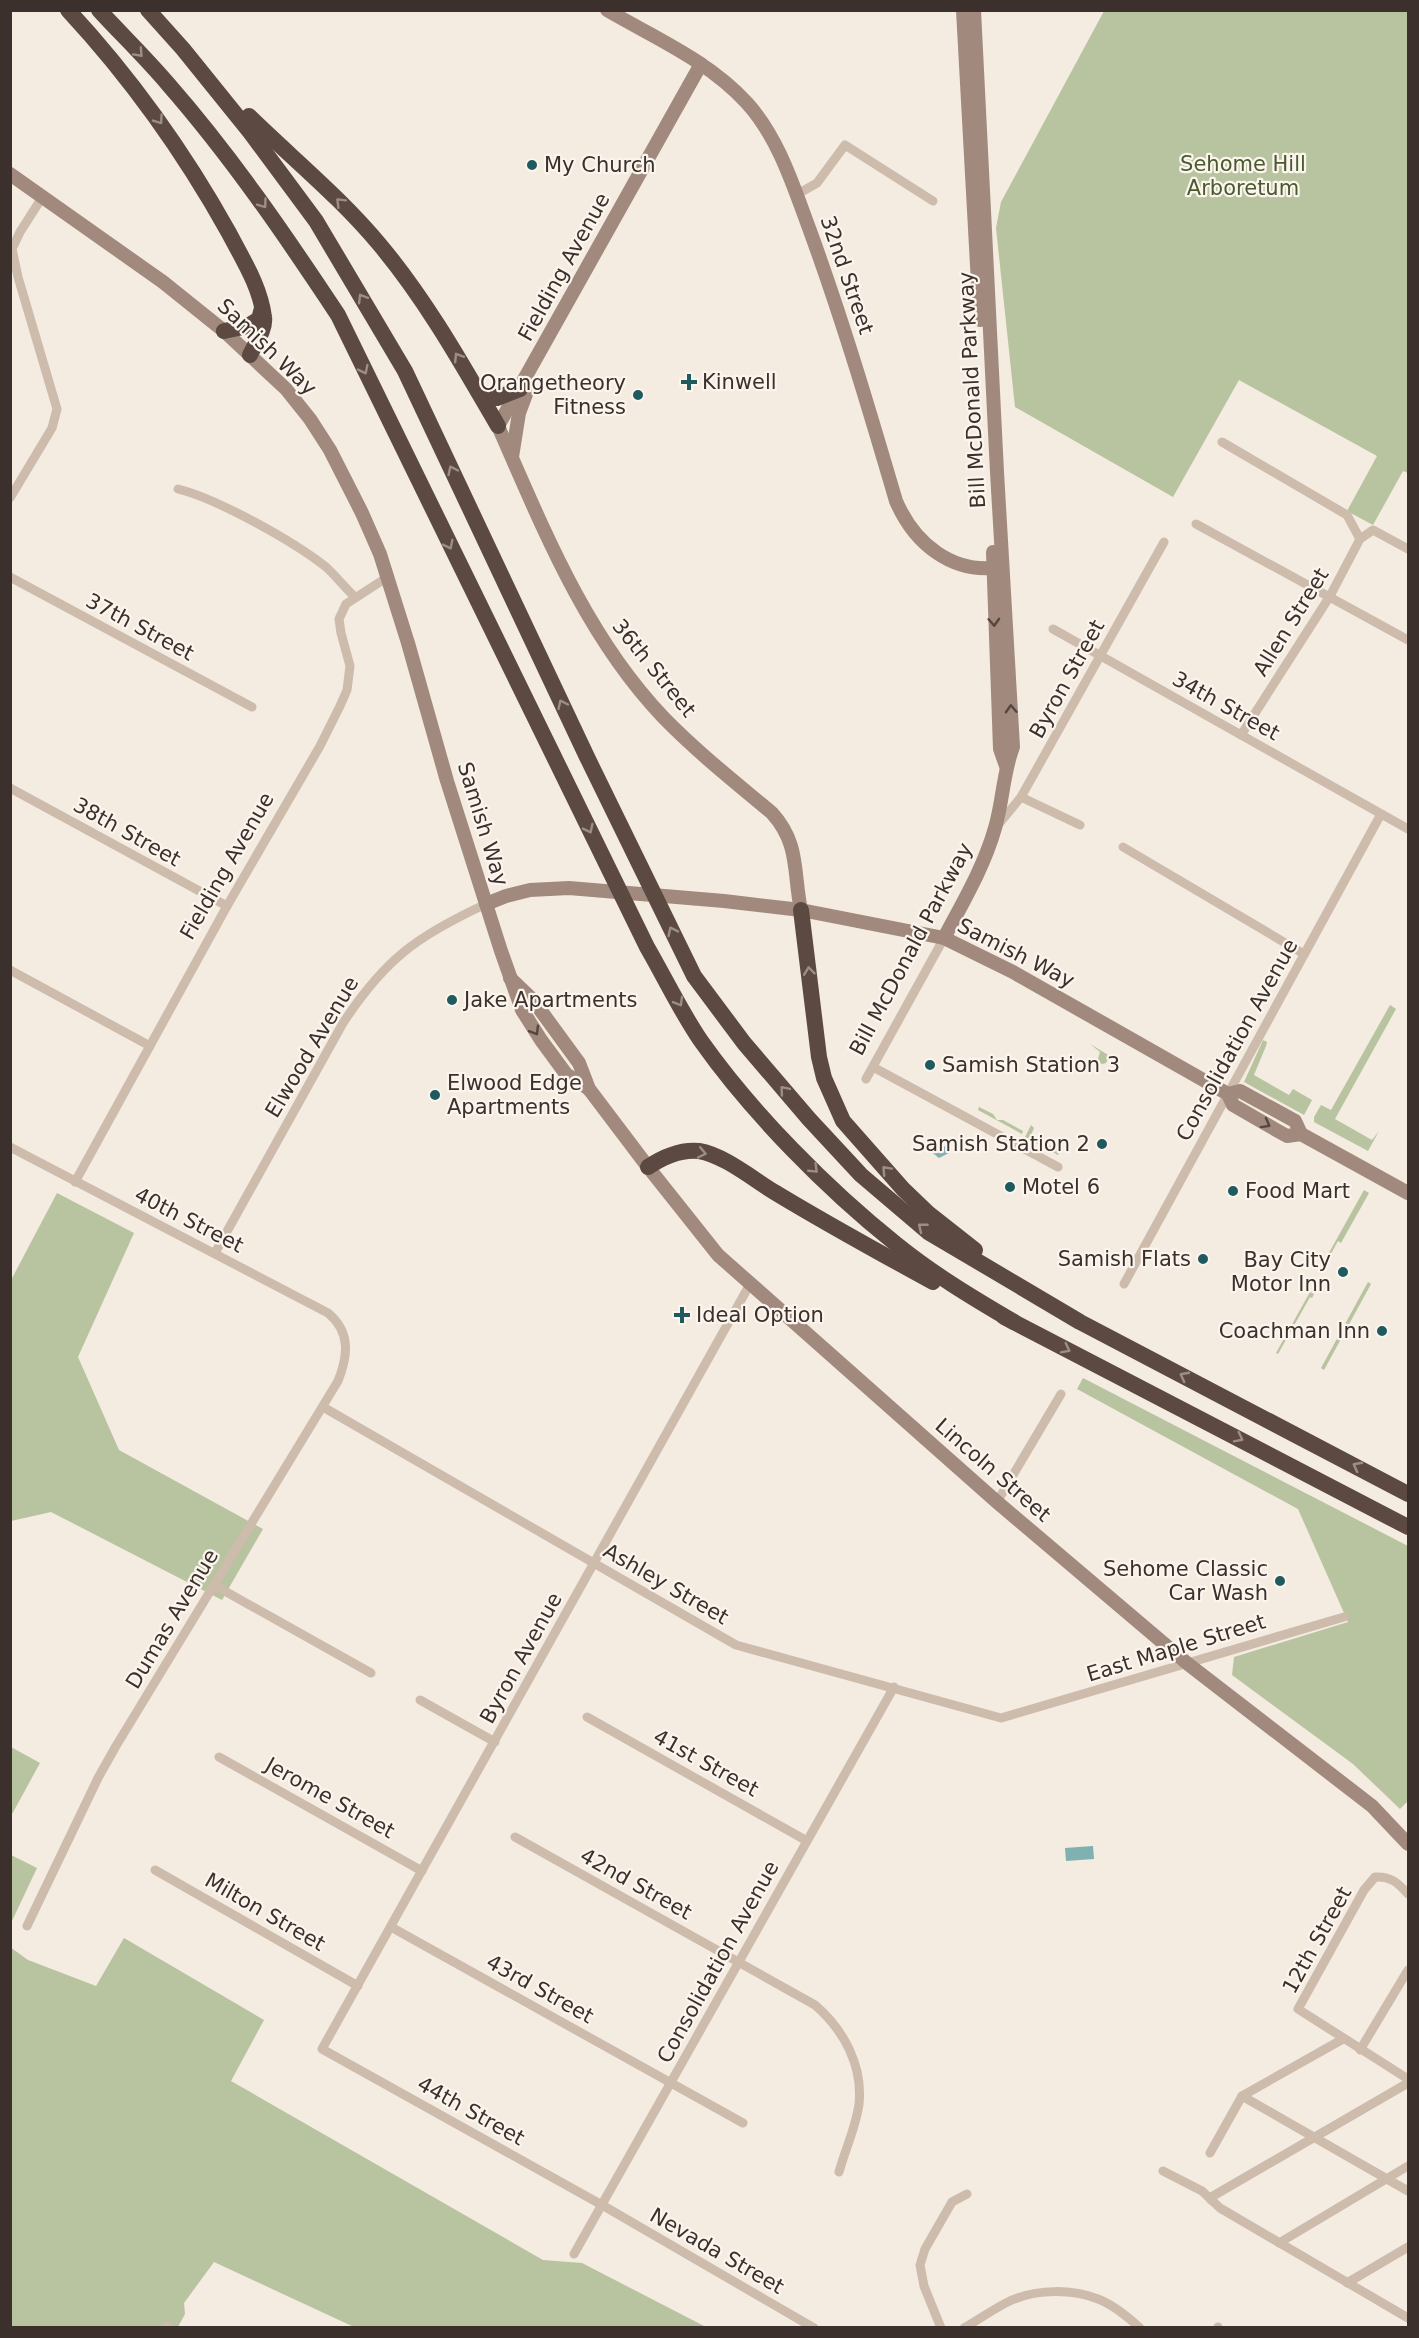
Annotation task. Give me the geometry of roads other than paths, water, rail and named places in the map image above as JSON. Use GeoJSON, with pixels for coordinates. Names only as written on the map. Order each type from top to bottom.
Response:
{"type":"FeatureCollection","features":[{"type":"Feature","properties":{"kind":"highway"},"geometry":{"type":"LineString","coordinates":[[68,10],[121,72],[185,158],[256,283],[265,319],[250,355]]}},
{"type":"Feature","properties":{"kind":"highway"},"geometry":{"type":"LineString","coordinates":[[99,10],[168,84],[240,173],[338,315],[647,947],[701,1041],[773,1129],[844,1198],[896,1244],[964,1293],[1014,1322]]}},
{"type":"Feature","properties":{"kind":"highway"},"geometry":{"type":"LineString","coordinates":[[148,10],[183,49],[286,153],[342,203],[381,246],[445,337],[498,426]]}},
{"type":"Feature","properties":{"kind":"highway"},"geometry":{"type":"LineString","coordinates":[[183,49],[250,132],[316,221],[405,371],[587,757],[694,976],[744,1043],[808,1119],[861,1175],[928,1232],[1080,1322],[1408,1494]]}},
{"type":"Feature","properties":{"kind":"highway"},"geometry":{"type":"LineString","coordinates":[[224,331],[248,326],[259,319],[262,307]]}},
{"type":"Feature","properties":{"kind":"highway"},"geometry":{"type":"LineString","coordinates":[[478,391],[497,398],[520,389]]}},
{"type":"Feature","properties":{"kind":"highway"},"geometry":{"type":"LineString","coordinates":[[801,910],[819,1057],[824,1078],[843,1121],[903,1189],[928,1213],[986,1258],[1080,1322]]}},
{"type":"Feature","properties":{"kind":"highway"},"geometry":{"type":"LineString","coordinates":[[648,1167],[664,1157],[683,1151],[700,1151],[719,1158],[938,1285],[1014,1322],[1408,1527]]}},
{"type":"Feature","properties":{"kind":"main road","name":"32nd Street"},"geometry":{"type":"LineString","coordinates":[[607,10],[630,16],[701,64],[729,86],[759,118],[772,138],[796,195],[846,332],[903,518],[917,538],[942,557],[976,568],[998,568]]}},
{"type":"Feature","properties":{"kind":"main road","name":"Bill McDonald Parkway"},"geometry":{"type":"LineString","coordinates":[[944,938],[977,878],[995,828],[1006,766],[1013,747],[976,257],[963,10]]}},
{"type":"Feature","properties":{"kind":"main road","name":"Bill McDonald Parkway"},"geometry":{"type":"LineString","coordinates":[[974,10],[998,568]]}},
{"type":"Feature","properties":{"kind":"main road","name":"Fielding Avenue"},"geometry":{"type":"LineString","coordinates":[[498,426],[701,64]]}},
{"type":"Feature","properties":{"kind":"main road","name":"Samish Way"},"geometry":{"type":"LineString","coordinates":[[10,174],[164,282],[250,355],[286,389],[310,419],[330,450],[380,554],[447,781],[486,903],[530,890],[569,888],[801,910],[944,938],[1012,972],[1228,1094],[1233,1105],[1287,1136],[1301,1134],[1408,1193]]}},
{"type":"Feature","properties":{"kind":"main road"},"geometry":{"type":"LineString","coordinates":[[512,457],[519,413],[539,355]]}},
{"type":"Feature","properties":{"kind":"main road","name":"36th Street"},"geometry":{"type":"LineString","coordinates":[[498,426],[553,549],[606,646],[662,716],[700,753],[782,824],[795,854],[801,910]]}},
{"type":"Feature","properties":{"kind":"main road","name":"Lincoln Street"},"geometry":{"type":"LineString","coordinates":[[486,903],[522,1010],[541,1040],[566,1074],[589,1089],[718,1255],[997,1502],[1188,1664],[1372,1806],[1408,1844]]}},
{"type":"Feature","properties":{"kind":"street"},"geometry":{"type":"LineString","coordinates":[[796,195],[816,183],[845,145],[933,201]]}},
{"type":"Feature","properties":{"kind":"street"},"geometry":{"type":"LineString","coordinates":[[11,495],[52,428],[57,409],[18,277],[12,249],[43,196]]}},
{"type":"Feature","properties":{"kind":"street"},"geometry":{"type":"LineString","coordinates":[[1222,442],[1347,515],[1360,539]]}},
{"type":"Feature","properties":{"kind":"street"},"geometry":{"type":"LineString","coordinates":[[178,489],[199,494],[276,535],[326,567],[355,597]]}},
{"type":"Feature","properties":{"kind":"street"},"geometry":{"type":"LineString","coordinates":[[1196,524],[1408,640]]}},
{"type":"Feature","properties":{"kind":"street","name":"Allen Street"},"geometry":{"type":"LineString","coordinates":[[1241,735],[1330,597],[1360,539],[1372,530],[1408,549]]}},
{"type":"Feature","properties":{"kind":"street","name":"Byron Street"},"geometry":{"type":"LineString","coordinates":[[995,828],[1021,797],[1164,543]]}},
{"type":"Feature","properties":{"kind":"street","name":"37th Street"},"geometry":{"type":"LineString","coordinates":[[10,578],[252,707]]}},
{"type":"Feature","properties":{"kind":"street","name":"Fielding Avenue"},"geometry":{"type":"LineString","coordinates":[[75,1182],[227,906],[320,746],[347,690],[350,666],[339,619],[346,604],[386,578]]}},
{"type":"Feature","properties":{"kind":"street","name":"34th Street"},"geometry":{"type":"LineString","coordinates":[[1053,629],[1408,829]]}},
{"type":"Feature","properties":{"kind":"street","name":"38th Street"},"geometry":{"type":"LineString","coordinates":[[10,788],[227,906]]}},
{"type":"Feature","properties":{"kind":"street"},"geometry":{"type":"LineString","coordinates":[[1021,797],[1080,825]]}},
{"type":"Feature","properties":{"kind":"street","name":"Consolidation Avenue"},"geometry":{"type":"LineString","coordinates":[[1124,1284],[1382,814]]}},
{"type":"Feature","properties":{"kind":"street"},"geometry":{"type":"LineString","coordinates":[[1123,847],[1305,954]]}},
{"type":"Feature","properties":{"kind":"street","name":"Elwood Avenue"},"geometry":{"type":"LineString","coordinates":[[215,1253],[343,1023],[362,994],[389,963],[414,942],[486,903]]}},
{"type":"Feature","properties":{"kind":"street","name":"Bill McDonald Parkway"},"geometry":{"type":"LineString","coordinates":[[867,1079],[944,938]]}},
{"type":"Feature","properties":{"kind":"street"},"geometry":{"type":"LineString","coordinates":[[10,970],[150,1046]]}},
{"type":"Feature","properties":{"kind":"street"},"geometry":{"type":"LineString","coordinates":[[873,1067],[1058,1167]]}},
{"type":"Feature","properties":{"kind":"street","name":"40th Street"},"geometry":{"type":"LineString","coordinates":[[10,1147],[328,1313],[344,1333]]}},
{"type":"Feature","properties":{"kind":"street","name":"Byron Avenue"},"geometry":{"type":"LineString","coordinates":[[322,2049],[750,1284]]}},
{"type":"Feature","properties":{"kind":"street","name":"Dumas Avenue"},"geometry":{"type":"LineString","coordinates":[[27,1926],[103,1770],[322,1407],[343,1367],[346,1342],[344,1333]]}},
{"type":"Feature","properties":{"kind":"street"},"geometry":{"type":"LineString","coordinates":[[997,1502],[1061,1394]]}},
{"type":"Feature","properties":{"kind":"street","name":"Ashley Street"},"geometry":{"type":"LineString","coordinates":[[322,1407],[735,1645],[1001,1718],[1020,1714]]}},
{"type":"Feature","properties":{"kind":"street"},"geometry":{"type":"LineString","coordinates":[[214,1585],[371,1673]]}},
{"type":"Feature","properties":{"kind":"street","name":"East Maple Street"},"geometry":{"type":"LineString","coordinates":[[1020,1714],[1344,1617]]}},
{"type":"Feature","properties":{"kind":"street","name":"Consolidation Avenue"},"geometry":{"type":"LineString","coordinates":[[574,2254],[894,1687]]}},
{"type":"Feature","properties":{"kind":"street"},"geometry":{"type":"LineString","coordinates":[[420,1700],[495,1742]]}},
{"type":"Feature","properties":{"kind":"street","name":"41st Street"},"geometry":{"type":"LineString","coordinates":[[587,1717],[807,1841]]}},
{"type":"Feature","properties":{"kind":"street","name":"Jerome Street"},"geometry":{"type":"LineString","coordinates":[[219,1756],[422,1871]]}},
{"type":"Feature","properties":{"kind":"street","name":"42nd Street"},"geometry":{"type":"LineString","coordinates":[[515,1837],[815,2005],[828,2016],[848,2044],[858,2078],[858,2106],[838,2172]]}},
{"type":"Feature","properties":{"kind":"street","name":"Milton Street"},"geometry":{"type":"LineString","coordinates":[[155,1870],[358,1986]]}},
{"type":"Feature","properties":{"kind":"street","name":"12th Street"},"geometry":{"type":"LineString","coordinates":[[1343,2039],[1298,2009],[1364,1890],[1375,1877],[1386,1876],[1408,1894]]}},
{"type":"Feature","properties":{"kind":"street","name":"43rd Street"},"geometry":{"type":"LineString","coordinates":[[391,1927],[743,2123]]}},
{"type":"Feature","properties":{"kind":"street"},"geometry":{"type":"LineString","coordinates":[[1360,2050],[1407,1975]]}},
{"type":"Feature","properties":{"kind":"street"},"geometry":{"type":"LineString","coordinates":[[1210,2152],[1242,2096],[1343,2039],[1408,2081],[1213,2196],[1211,2200]]}},
{"type":"Feature","properties":{"kind":"street","name":"44th Street"},"geometry":{"type":"LineString","coordinates":[[322,2049],[602,2205]]}},
{"type":"Feature","properties":{"kind":"street"},"geometry":{"type":"LineString","coordinates":[[1242,2096],[1408,2191]]}},
{"type":"Feature","properties":{"kind":"street"},"geometry":{"type":"LineString","coordinates":[[1279,2243],[1408,2166]]}},
{"type":"Feature","properties":{"kind":"street"},"geometry":{"type":"LineString","coordinates":[[1163,2171],[1202,2191],[1220,2208],[1408,2318]]}},
{"type":"Feature","properties":{"kind":"street"},"geometry":{"type":"LineString","coordinates":[[941,2328],[924,2286],[920,2265],[926,2249],[952,2202],[967,2194]]}},
{"type":"Feature","properties":{"kind":"street","name":"Nevada Street"},"geometry":{"type":"LineString","coordinates":[[602,2205],[814,2328]]}},
{"type":"Feature","properties":{"kind":"street"},"geometry":{"type":"LineString","coordinates":[[1347,2283],[1408,2247]]}},
{"type":"Feature","properties":{"kind":"street"},"geometry":{"type":"LineString","coordinates":[[964,2328],[1013,2300],[1044,2292],[1071,2293],[1098,2299],[1121,2311],[1140,2328]]}},
{"type":"Feature","properties":{"kind":"water"},"geometry":{"type":"Polygon","coordinates":[[[934,1142],[941,1147],[946,1146],[949,1153],[939,1158],[929,1150],[934,1142]]]}},
{"type":"Feature","properties":{"kind":"water"},"geometry":{"type":"Polygon","coordinates":[[[1093,1846],[1094,1859],[1066,1861],[1065,1848],[1093,1846]]]}},
{"type":"Feature","properties":{"kind":"place","name":"My Church"},"geometry":{"type":"Point","coordinates":[532,165]}},
{"type":"Feature","properties":{"kind":"place","name":"Kinwell"},"geometry":{"type":"Point","coordinates":[689,382]}},
{"type":"Feature","properties":{"kind":"place","name":"Orangetheory Fitness"},"geometry":{"type":"Point","coordinates":[638,395]}},
{"type":"Feature","properties":{"kind":"place","name":"Jake Apartments"},"geometry":{"type":"Point","coordinates":[452,1000]}},
{"type":"Feature","properties":{"kind":"place","name":"Samish Station 3"},"geometry":{"type":"Point","coordinates":[930,1065]}},
{"type":"Feature","properties":{"kind":"place","name":"Elwood Edge Apartments"},"geometry":{"type":"Point","coordinates":[435,1095]}},
{"type":"Feature","properties":{"kind":"place","name":"Samish Station 2"},"geometry":{"type":"Point","coordinates":[1102,1144]}},
{"type":"Feature","properties":{"kind":"place","name":"Motel 6"},"geometry":{"type":"Point","coordinates":[1010,1187]}},
{"type":"Feature","properties":{"kind":"place","name":"Food Mart"},"geometry":{"type":"Point","coordinates":[1233,1191]}},
{"type":"Feature","properties":{"kind":"place","name":"Samish Flats"},"geometry":{"type":"Point","coordinates":[1203,1259]}},
{"type":"Feature","properties":{"kind":"place","name":"Bay City Motor Inn"},"geometry":{"type":"Point","coordinates":[1343,1272]}},
{"type":"Feature","properties":{"kind":"place","name":"Ideal Option"},"geometry":{"type":"Point","coordinates":[682,1315]}},
{"type":"Feature","properties":{"kind":"place","name":"Coachman Inn"},"geometry":{"type":"Point","coordinates":[1382,1331]}},
{"type":"Feature","properties":{"kind":"place","name":"Sehome Classic Car Wash"},"geometry":{"type":"Point","coordinates":[1280,1581]}},
{"type":"Feature","properties":{"kind":"park label","name":"Sehome Hill Arboretum"},"geometry":{"type":"Point","coordinates":[1243,176]}}]}
